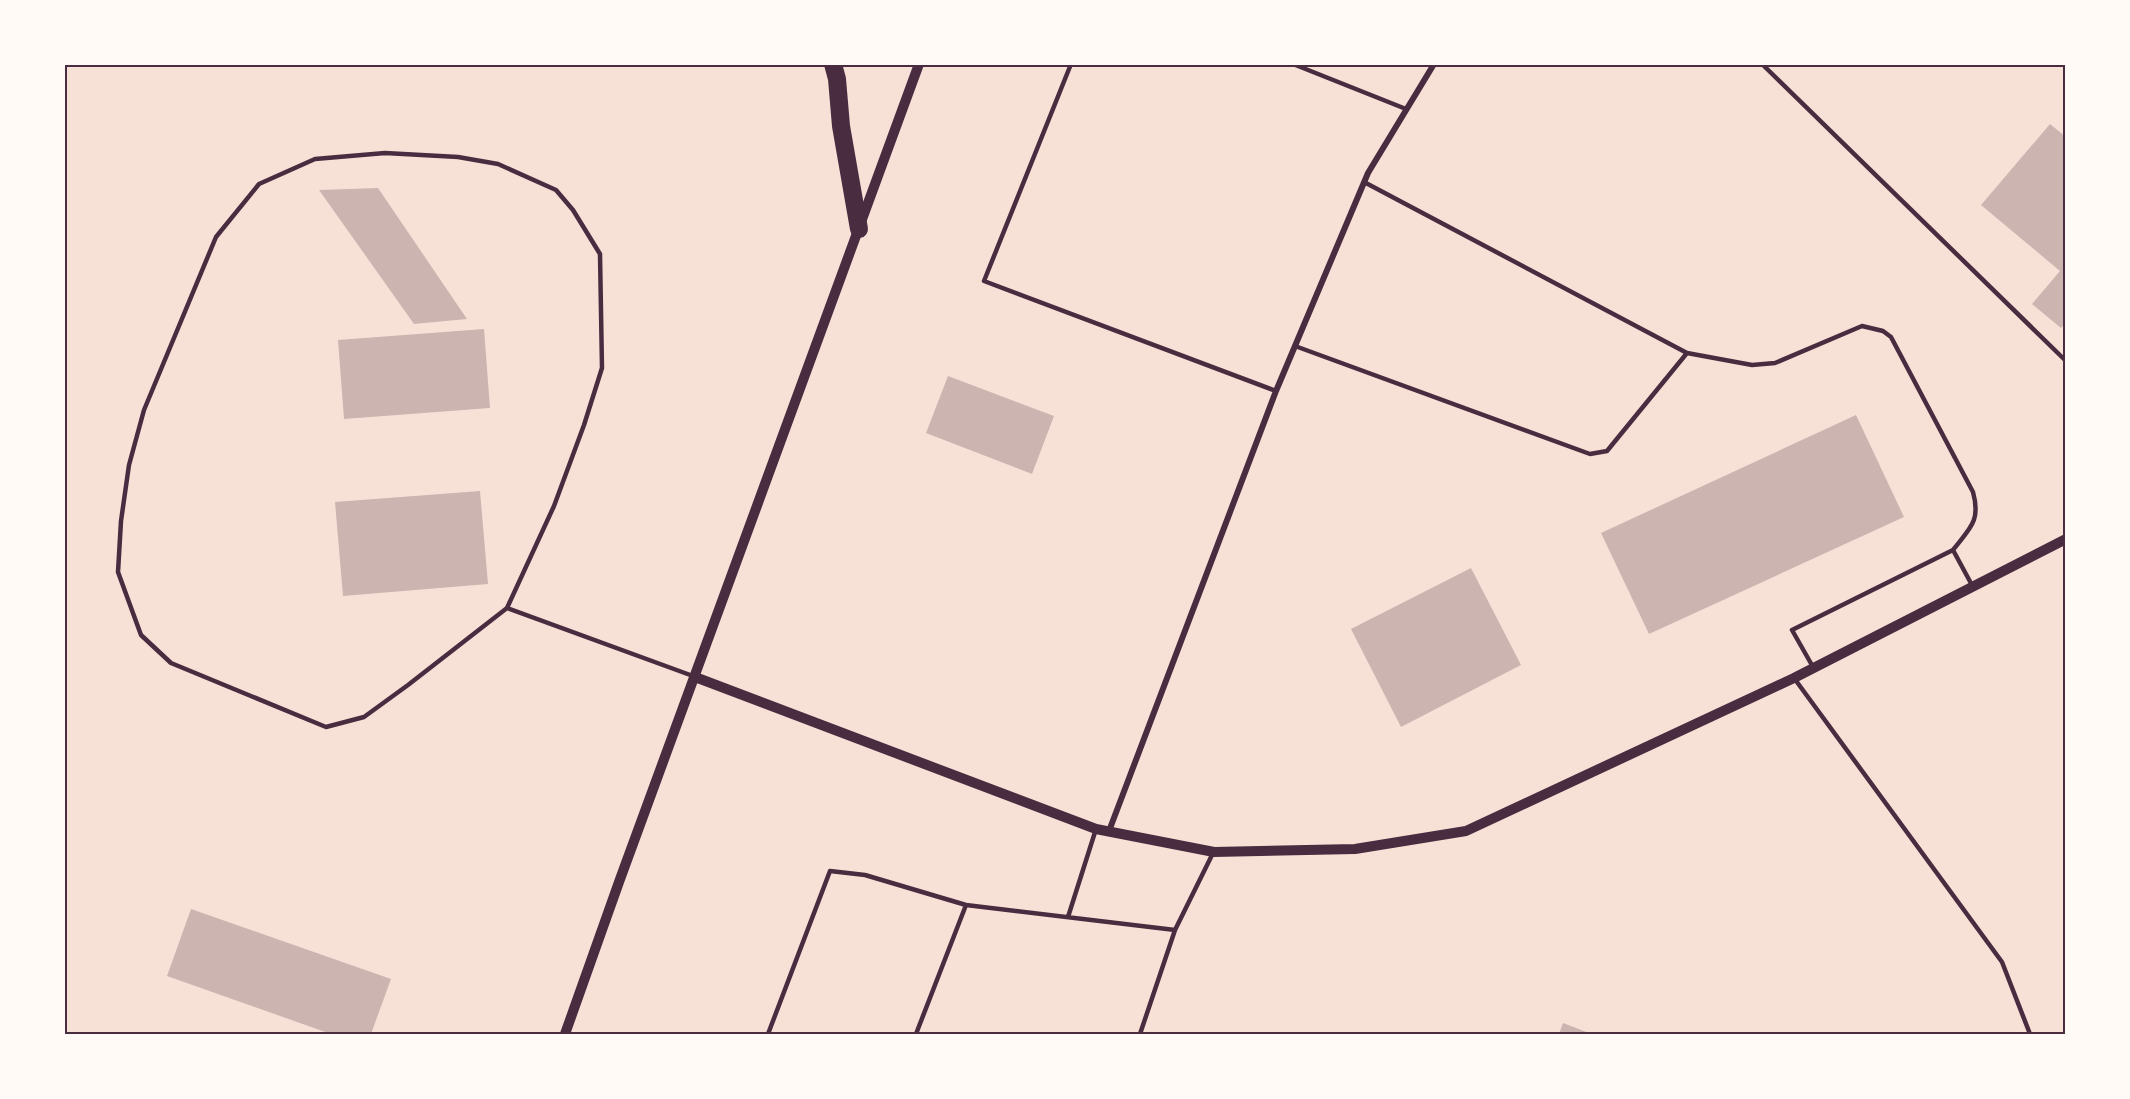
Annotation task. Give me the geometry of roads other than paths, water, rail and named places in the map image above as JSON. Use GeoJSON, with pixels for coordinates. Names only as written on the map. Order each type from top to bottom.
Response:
{"type":"FeatureCollection","features":[{"type":"Feature","properties":{"kind":"highway"},"geometry":{"type":"LineString","coordinates":[[833,64],[859,229]]}},
{"type":"Feature","properties":{"kind":"street"},"geometry":{"type":"LineString","coordinates":[[565,1035],[919,64]]}},
{"type":"Feature","properties":{"kind":"street"},"geometry":{"type":"LineString","coordinates":[[1109,831],[1276,391],[1364,182],[1434,64]]}},
{"type":"Feature","properties":{"kind":"street"},"geometry":{"type":"LineString","coordinates":[[695,677],[1096,829],[1214,852],[1356,849],[1466,831],[1794,678],[2066,539]]}},
{"type":"Feature","properties":{"kind":"lane"},"geometry":{"type":"LineString","coordinates":[[1071,64],[984,281],[1276,391]]}},
{"type":"Feature","properties":{"kind":"lane"},"geometry":{"type":"LineString","coordinates":[[1293,64],[1406,109]]}},
{"type":"Feature","properties":{"kind":"lane"},"geometry":{"type":"LineString","coordinates":[[1762,64],[2066,361]]}},
{"type":"Feature","properties":{"kind":"lane"},"geometry":{"type":"LineString","coordinates":[[385,153],[458,157],[498,164],[556,190],[573,210],[600,254],[602,368],[554,506],[507,608],[364,717],[326,727],[171,663],[141,635],[118,572],[120,521],[129,465],[144,410],[216,237],[259,184],[315,159],[385,153]]}},
{"type":"Feature","properties":{"kind":"lane"},"geometry":{"type":"LineString","coordinates":[[1364,182],[1687,353],[1752,365],[1775,363],[1862,326],[1883,331],[1891,337],[1972,492],[1978,510],[1972,526],[1953,550],[1792,630],[1813,668]]}},
{"type":"Feature","properties":{"kind":"lane"},"geometry":{"type":"LineString","coordinates":[[1295,346],[1590,454],[1606,452],[1687,353]]}},
{"type":"Feature","properties":{"kind":"lane"},"geometry":{"type":"LineString","coordinates":[[1953,550],[1973,586]]}},
{"type":"Feature","properties":{"kind":"lane"},"geometry":{"type":"LineString","coordinates":[[507,608],[695,677]]}},
{"type":"Feature","properties":{"kind":"lane"},"geometry":{"type":"LineString","coordinates":[[1794,678],[2001,962],[2030,1035]]}},
{"type":"Feature","properties":{"kind":"lane"},"geometry":{"type":"LineString","coordinates":[[1068,917],[1096,829]]}},
{"type":"Feature","properties":{"kind":"lane"},"geometry":{"type":"LineString","coordinates":[[1140,1035],[1175,930],[1214,852]]}},
{"type":"Feature","properties":{"kind":"lane"},"geometry":{"type":"LineString","coordinates":[[768,1035],[830,872],[865,875],[966,905],[1175,930]]}},
{"type":"Feature","properties":{"kind":"lane"},"geometry":{"type":"LineString","coordinates":[[916,1035],[966,905]]}}]}
